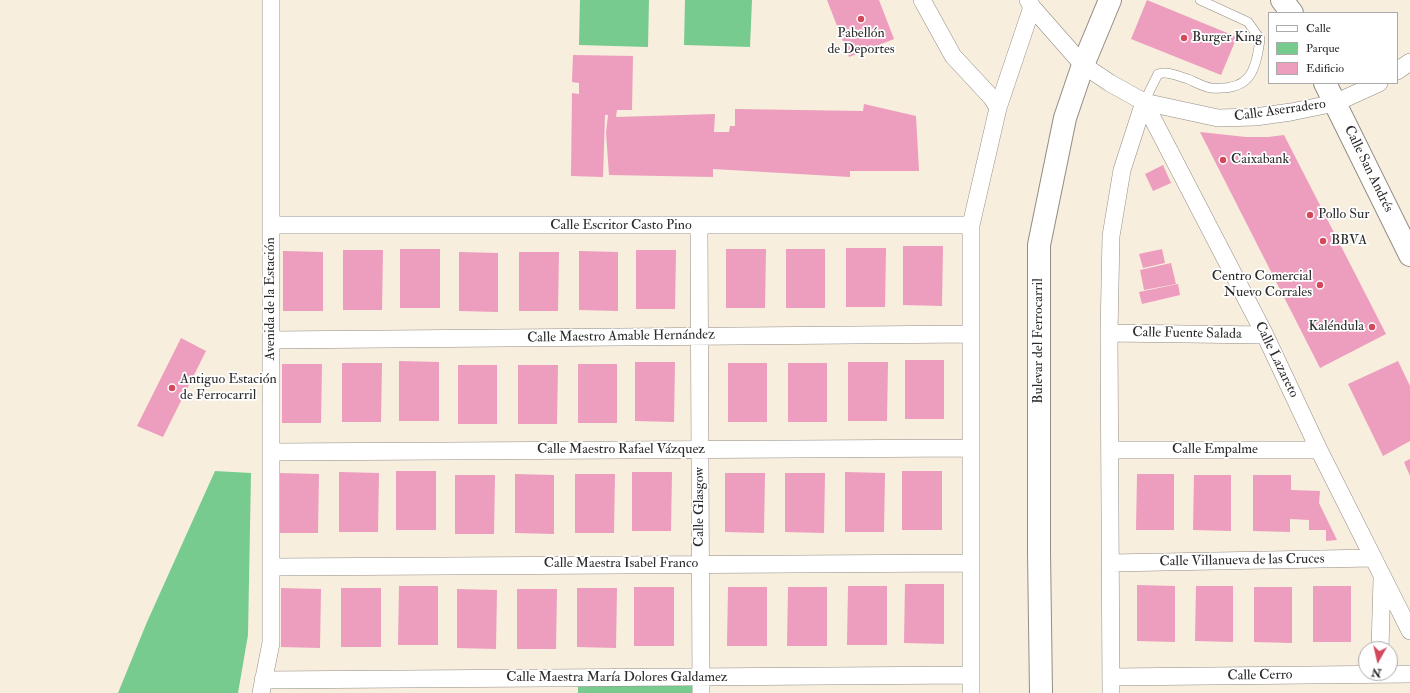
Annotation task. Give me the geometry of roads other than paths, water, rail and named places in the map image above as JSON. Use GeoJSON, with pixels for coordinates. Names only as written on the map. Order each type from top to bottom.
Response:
{"type":"FeatureCollection","features":[{"type":"Feature","properties":{"kind":"street","name":"Avenida de la Estación"},"geometry":{"type":"LineString","coordinates":[[262,686],[271,643],[271,0]]}},
{"type":"Feature","properties":{"kind":"street"},"geometry":{"type":"LineString","coordinates":[[922,0],[953,56],[992,98],[998,108]]}},
{"type":"Feature","properties":{"kind":"street","name":"Bulevar del Ferrocarril"},"geometry":{"type":"LineString","coordinates":[[1040,693],[1039,245],[1065,118],[1083,65],[1110,0]]}},
{"type":"Feature","properties":{"kind":"street"},"geometry":{"type":"LineString","coordinates":[[1282,0],[1291,12]]}},
{"type":"Feature","properties":{"kind":"street"},"geometry":{"type":"LineString","coordinates":[[1295,12],[1296,0]]}},
{"type":"Feature","properties":{"kind":"street"},"geometry":{"type":"LineString","coordinates":[[971,693],[971,225],[998,108],[1030,3]]}},
{"type":"Feature","properties":{"kind":"street","name":"Calle Aserradero"},"geometry":{"type":"LineString","coordinates":[[1030,3],[1083,65],[1110,83],[1144,102],[1218,118],[1255,117],[1291,112],[1335,103],[1377,84]]}},
{"type":"Feature","properties":{"kind":"street"},"geometry":{"type":"LineString","coordinates":[[1398,69],[1410,62]]}},
{"type":"Feature","properties":{"kind":"street","name":"Calle San Andrés"},"geometry":{"type":"LineString","coordinates":[[1326,84],[1410,254]]}},
{"type":"Feature","properties":{"kind":"street"},"geometry":{"type":"LineString","coordinates":[[1111,685],[1111,236],[1122,170],[1144,102]]}},
{"type":"Feature","properties":{"kind":"street","name":"Calle Lazareto"},"geometry":{"type":"LineString","coordinates":[[1144,102],[1265,335],[1319,450],[1410,631]]}},
{"type":"Feature","properties":{"kind":"street","name":"Calle Escritor Casto Pino"},"geometry":{"type":"LineString","coordinates":[[271,225],[971,225]]}},
{"type":"Feature","properties":{"kind":"street","name":"Calle Glasgow"},"geometry":{"type":"LineString","coordinates":[[699,226],[701,685]]}},
{"type":"Feature","properties":{"kind":"street","name":"Calle Fuente Salada"},"geometry":{"type":"LineString","coordinates":[[1110,333],[1265,335]]}},
{"type":"Feature","properties":{"kind":"street","name":"Calle Maestro Amable Hernández"},"geometry":{"type":"LineString","coordinates":[[271,340],[971,334]]}},
{"type":"Feature","properties":{"kind":"street","name":"Calle Maestro Rafael Vázquez"},"geometry":{"type":"LineString","coordinates":[[271,452],[971,448]]}},
{"type":"Feature","properties":{"kind":"street","name":"Calle Empalme"},"geometry":{"type":"LineString","coordinates":[[1110,450],[1319,450]]}},
{"type":"Feature","properties":{"kind":"street","name":"Calle Villanueva de las Cruces"},"geometry":{"type":"LineString","coordinates":[[1111,564],[1373,558]]}},
{"type":"Feature","properties":{"kind":"street","name":"Calle Maestra Isabel Franco"},"geometry":{"type":"LineString","coordinates":[[271,567],[971,563]]}},
{"type":"Feature","properties":{"kind":"street","name":"Calle Lazareto"},"geometry":{"type":"LineString","coordinates":[[1380,641],[1382,576]]}},
{"type":"Feature","properties":{"kind":"street","name":"Calle Cerro"},"geometry":{"type":"LineString","coordinates":[[1398,674],[1410,674]]}},
{"type":"Feature","properties":{"kind":"street","name":"Calle Maestra María Dolores Galdamez"},"geometry":{"type":"LineString","coordinates":[[262,686],[701,685],[971,675]]}},
{"type":"Feature","properties":{"kind":"street","name":"Calle Cerro"},"geometry":{"type":"LineString","coordinates":[[1111,685],[1358,675]]}},
{"type":"Feature","properties":{"kind":"lane"},"geometry":{"type":"LineString","coordinates":[[1144,102],[1158,74],[1166,72],[1210,88],[1238,87],[1247,79],[1254,68],[1258,55],[1260,39],[1248,22],[1200,0]]}},
{"type":"Feature","properties":{"kind":"place","name":"Pabellón de Deportes"},"geometry":{"type":"Point","coordinates":[861,19]}},
{"type":"Feature","properties":{"kind":"place","name":"Burger King"},"geometry":{"type":"Point","coordinates":[1184,38]}},
{"type":"Feature","properties":{"kind":"place","name":"Caixabank"},"geometry":{"type":"Point","coordinates":[1223,160]}},
{"type":"Feature","properties":{"kind":"place","name":"Pollo Sur"},"geometry":{"type":"Point","coordinates":[1310,215]}},
{"type":"Feature","properties":{"kind":"place","name":"BBVA"},"geometry":{"type":"Point","coordinates":[1323,241]}},
{"type":"Feature","properties":{"kind":"place","name":"Centro Comercial Nuevo Corrales"},"geometry":{"type":"Point","coordinates":[1320,285]}},
{"type":"Feature","properties":{"kind":"place","name":"Kaléndula"},"geometry":{"type":"Point","coordinates":[1372,327]}},
{"type":"Feature","properties":{"kind":"place","name":"Antiguo Estación de Ferrocarril"},"geometry":{"type":"Point","coordinates":[172,388]}}]}
